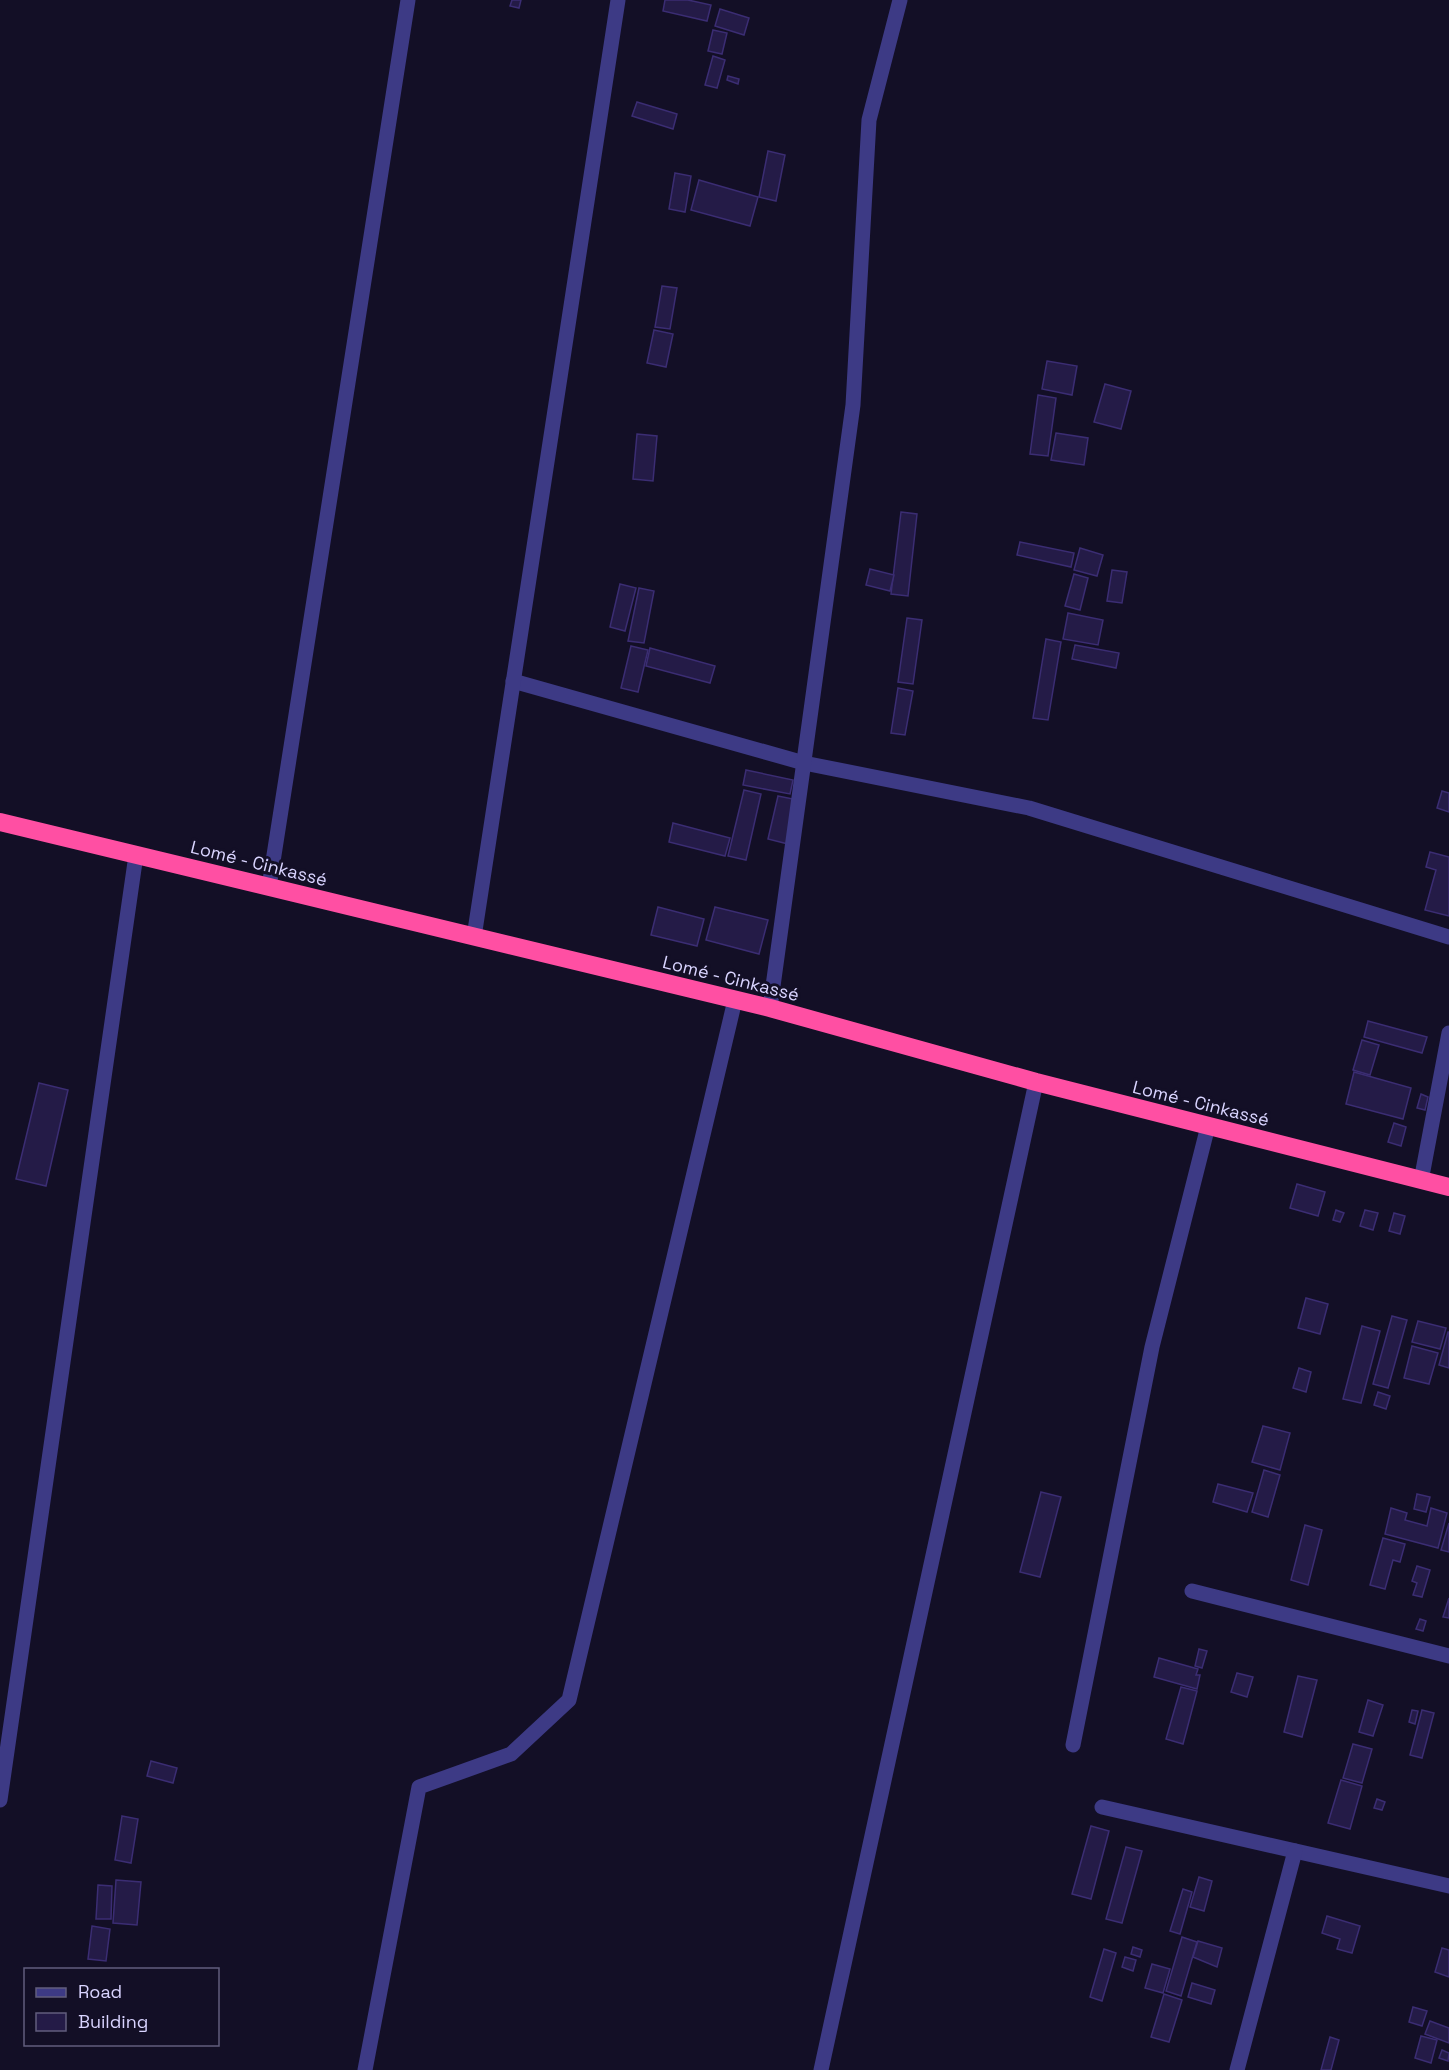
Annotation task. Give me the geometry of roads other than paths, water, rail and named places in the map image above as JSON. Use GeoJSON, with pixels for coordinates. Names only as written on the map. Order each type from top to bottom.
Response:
{"type":"FeatureCollection","features":[{"type":"Feature","properties":{"kind":"highway","name":"Lomé - Cinkassé"},"geometry":{"type":"LineString","coordinates":[[0,822],[770,1008],[1036,1083],[1449,1187]]}},
{"type":"Feature","properties":{"kind":"street"},"geometry":{"type":"LineString","coordinates":[[268,887],[408,0]]}},
{"type":"Feature","properties":{"kind":"street"},"geometry":{"type":"LineString","coordinates":[[474,937],[618,0]]}},
{"type":"Feature","properties":{"kind":"street"},"geometry":{"type":"LineString","coordinates":[[770,1008],[853,405],[869,120],[900,0]]}},
{"type":"Feature","properties":{"kind":"street"},"geometry":{"type":"LineString","coordinates":[[513,681],[804,763],[1029,808],[1449,937]]}},
{"type":"Feature","properties":{"kind":"street"},"geometry":{"type":"LineString","coordinates":[[0,1800],[136,855]]}},
{"type":"Feature","properties":{"kind":"street"},"geometry":{"type":"LineString","coordinates":[[365,2070],[419,1787],[511,1754],[569,1700],[735,1000]]}},
{"type":"Feature","properties":{"kind":"street"},"geometry":{"type":"LineString","coordinates":[[1421,1181],[1449,1033]]}},
{"type":"Feature","properties":{"kind":"street"},"geometry":{"type":"LineString","coordinates":[[821,2070],[1036,1083]]}},
{"type":"Feature","properties":{"kind":"street"},"geometry":{"type":"LineString","coordinates":[[1073,1746],[1152,1347],[1208,1126]]}},
{"type":"Feature","properties":{"kind":"street"},"geometry":{"type":"LineString","coordinates":[[1192,1590],[1449,1656]]}},
{"type":"Feature","properties":{"kind":"street"},"geometry":{"type":"LineString","coordinates":[[1102,1807],[1449,1886]]}},
{"type":"Feature","properties":{"kind":"street"},"geometry":{"type":"LineString","coordinates":[[1237,2070],[1295,1851]]}}]}
